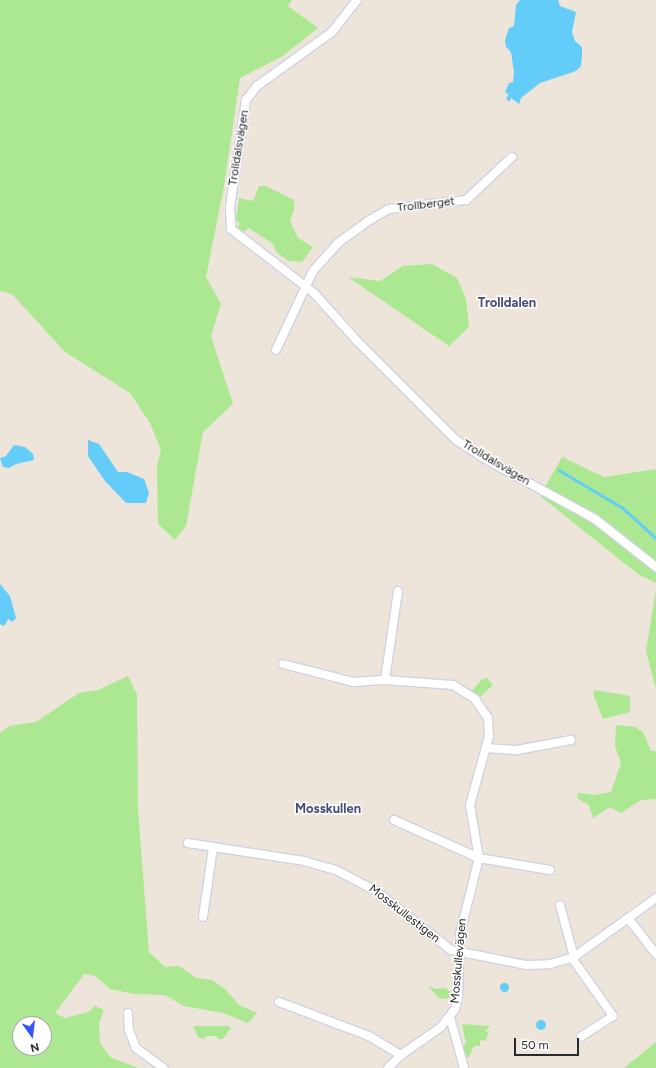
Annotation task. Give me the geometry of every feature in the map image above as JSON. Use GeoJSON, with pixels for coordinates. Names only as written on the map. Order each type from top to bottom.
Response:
{"type":"FeatureCollection","features":[{"type":"Feature","properties":{"kind":"street","name":"Trolldalsvägen"},"geometry":{"type":"LineString","coordinates":[[357,0],[332,32],[258,86],[246,100],[241,119],[230,207],[231,229],[305,285],[438,424],[456,440],[485,459],[595,518],[656,567]]}},
{"type":"Feature","properties":{"kind":"street","name":"Trollberget"},"geometry":{"type":"LineString","coordinates":[[305,285],[312,271],[338,243],[368,220],[389,209],[408,205],[466,200],[512,157]]}},
{"type":"Feature","properties":{"kind":"street"},"geometry":{"type":"LineString","coordinates":[[276,350],[305,285]]}},
{"type":"Feature","properties":{"kind":"street"},"geometry":{"type":"LineString","coordinates":[[385,680],[398,591]]}},
{"type":"Feature","properties":{"kind":"street","name":"Mosskullevägen"},"geometry":{"type":"LineString","coordinates":[[283,664],[353,682],[385,680],[453,685],[466,691],[483,708],[488,718],[489,736],[470,805],[478,858],[465,907],[458,951],[458,998],[450,1018],[401,1055],[388,1068]]}},
{"type":"Feature","properties":{"kind":"street"},"geometry":{"type":"LineString","coordinates":[[486,748],[517,750],[571,740]]}},
{"type":"Feature","properties":{"kind":"street"},"geometry":{"type":"LineString","coordinates":[[394,820],[478,858],[550,870]]}},
{"type":"Feature","properties":{"kind":"street","name":"Mosskullestigen"},"geometry":{"type":"LineString","coordinates":[[188,843],[304,861],[336,870],[376,891],[451,950],[526,965],[550,964],[573,958],[656,898]]}},
{"type":"Feature","properties":{"kind":"street"},"geometry":{"type":"LineString","coordinates":[[203,917],[213,848]]}},
{"type":"Feature","properties":{"kind":"street"},"geometry":{"type":"LineString","coordinates":[[560,905],[573,958],[613,1016],[581,1037]]}},
{"type":"Feature","properties":{"kind":"street"},"geometry":{"type":"LineString","coordinates":[[628,918],[656,954]]}},
{"type":"Feature","properties":{"kind":"street"},"geometry":{"type":"LineString","coordinates":[[279,1002],[370,1036],[401,1055]]}},
{"type":"Feature","properties":{"kind":"street"},"geometry":{"type":"LineString","coordinates":[[128,1013],[129,1030],[136,1048],[164,1068]]}},
{"type":"Feature","properties":{"kind":"street","name":"Mosskullevägen"},"geometry":{"type":"LineString","coordinates":[[450,1018],[464,1068]]}},
{"type":"Feature","properties":{"kind":"green space"},"geometry":{"type":"Polygon","coordinates":[[[0,0],[292,0],[288,6],[318,28],[283,56],[240,78],[224,186],[206,277],[221,304],[211,336],[233,404],[203,432],[186,526],[175,540],[158,524],[157,466],[161,450],[150,423],[130,393],[65,352],[12,294],[0,291],[0,0]]]}},
{"type":"Feature","properties":{"kind":"green space"},"geometry":{"type":"Polygon","coordinates":[[[259,186],[266,186],[294,200],[294,210],[290,221],[298,238],[313,247],[302,262],[289,261],[277,253],[273,244],[249,228],[242,233],[236,227],[240,224],[236,220],[239,198],[253,201],[259,186]]]}},
{"type":"Feature","properties":{"kind":"green space"},"geometry":{"type":"Polygon","coordinates":[[[432,264],[457,278],[466,299],[469,327],[449,346],[348,277],[380,281],[403,266],[432,264]]]}},
{"type":"Feature","properties":{"kind":"green space"},"geometry":{"type":"Polygon","coordinates":[[[562,457],[604,477],[656,469],[656,583],[638,574],[540,496],[562,457]]]}},
{"type":"Feature","properties":{"kind":"green space"},"geometry":{"type":"Polygon","coordinates":[[[656,590],[656,689],[646,651],[656,590]]]}},
{"type":"Feature","properties":{"kind":"green space"},"geometry":{"type":"Polygon","coordinates":[[[128,676],[137,694],[138,809],[149,952],[165,967],[179,966],[197,978],[212,980],[225,989],[239,1005],[257,1013],[248,1023],[223,1013],[184,1006],[165,995],[134,994],[110,989],[95,976],[84,974],[55,1013],[65,1018],[88,1012],[95,1006],[104,1010],[99,1024],[100,1043],[110,1057],[138,1068],[0,1068],[0,733],[9,726],[36,722],[79,693],[98,690],[128,676]]]}},
{"type":"Feature","properties":{"kind":"green space"},"geometry":{"type":"Polygon","coordinates":[[[487,678],[493,685],[478,699],[472,691],[482,679],[487,678]]]}},
{"type":"Feature","properties":{"kind":"green space"},"geometry":{"type":"Polygon","coordinates":[[[595,690],[630,696],[630,712],[603,719],[593,694],[595,690]]]}},
{"type":"Feature","properties":{"kind":"green space"},"geometry":{"type":"Polygon","coordinates":[[[616,725],[635,727],[643,732],[651,751],[656,751],[656,799],[641,800],[621,813],[610,807],[593,818],[589,805],[577,798],[578,793],[594,795],[611,792],[621,763],[615,746],[616,725]]]}},
{"type":"Feature","properties":{"kind":"green space"},"geometry":{"type":"Polygon","coordinates":[[[428,986],[435,989],[445,988],[451,992],[451,995],[449,998],[440,999],[428,986]]]}},
{"type":"Feature","properties":{"kind":"green space"},"geometry":{"type":"Polygon","coordinates":[[[462,1024],[490,1026],[486,1031],[488,1033],[486,1041],[480,1040],[480,1046],[474,1046],[468,1059],[462,1046],[466,1044],[462,1024]]]}},
{"type":"Feature","properties":{"kind":"green space"},"geometry":{"type":"Polygon","coordinates":[[[193,1026],[229,1026],[231,1028],[223,1039],[218,1039],[217,1036],[206,1036],[204,1039],[198,1037],[193,1026]]]}},
{"type":"Feature","properties":{"kind":"green space"},"geometry":{"type":"Polygon","coordinates":[[[656,1042],[656,1068],[624,1068],[656,1042]]]}},
{"type":"Feature","properties":{"kind":"water"},"geometry":{"type":"Polygon","coordinates":[[[520,0],[558,0],[560,6],[576,12],[572,32],[575,41],[582,47],[582,56],[581,66],[576,71],[540,83],[521,98],[519,104],[511,98],[509,102],[506,98],[509,95],[505,92],[509,83],[513,82],[514,73],[511,52],[506,47],[505,40],[509,28],[514,26],[516,5],[520,0]]]}},
{"type":"Feature","properties":{"kind":"water"},"geometry":{"type":"Polygon","coordinates":[[[88,440],[99,444],[118,472],[127,472],[144,479],[149,493],[146,503],[126,503],[105,481],[88,456],[88,440]]]}},
{"type":"Feature","properties":{"kind":"water"},"geometry":{"type":"Polygon","coordinates":[[[14,445],[25,447],[33,454],[34,460],[16,464],[9,468],[3,467],[0,458],[6,456],[14,445]]]}},
{"type":"Feature","properties":{"kind":"water"},"geometry":{"type":"Polygon","coordinates":[[[0,584],[10,596],[16,618],[12,622],[7,618],[8,620],[4,626],[0,624],[0,584]]]}},
{"type":"Feature","properties":{"kind":"water"},"geometry":{"type":"Polygon","coordinates":[[[504,982],[509,987],[504,992],[499,987],[504,982]]]}},
{"type":"Feature","properties":{"kind":"water"},"geometry":{"type":"Polygon","coordinates":[[[539,1020],[543,1020],[546,1025],[543,1030],[539,1030],[536,1027],[536,1023],[539,1020]]]}},
{"type":"Feature","properties":{"kind":"waterway"},"geometry":{"type":"LineString","coordinates":[[559,470],[623,508],[656,538]]}},
{"type":"Feature","properties":{"kind":"district","name":"Trolldalen"},"geometry":{"type":"Point","coordinates":[507,303]}},
{"type":"Feature","properties":{"kind":"district","name":"Mosskullen"},"geometry":{"type":"Point","coordinates":[328,809]}}]}
